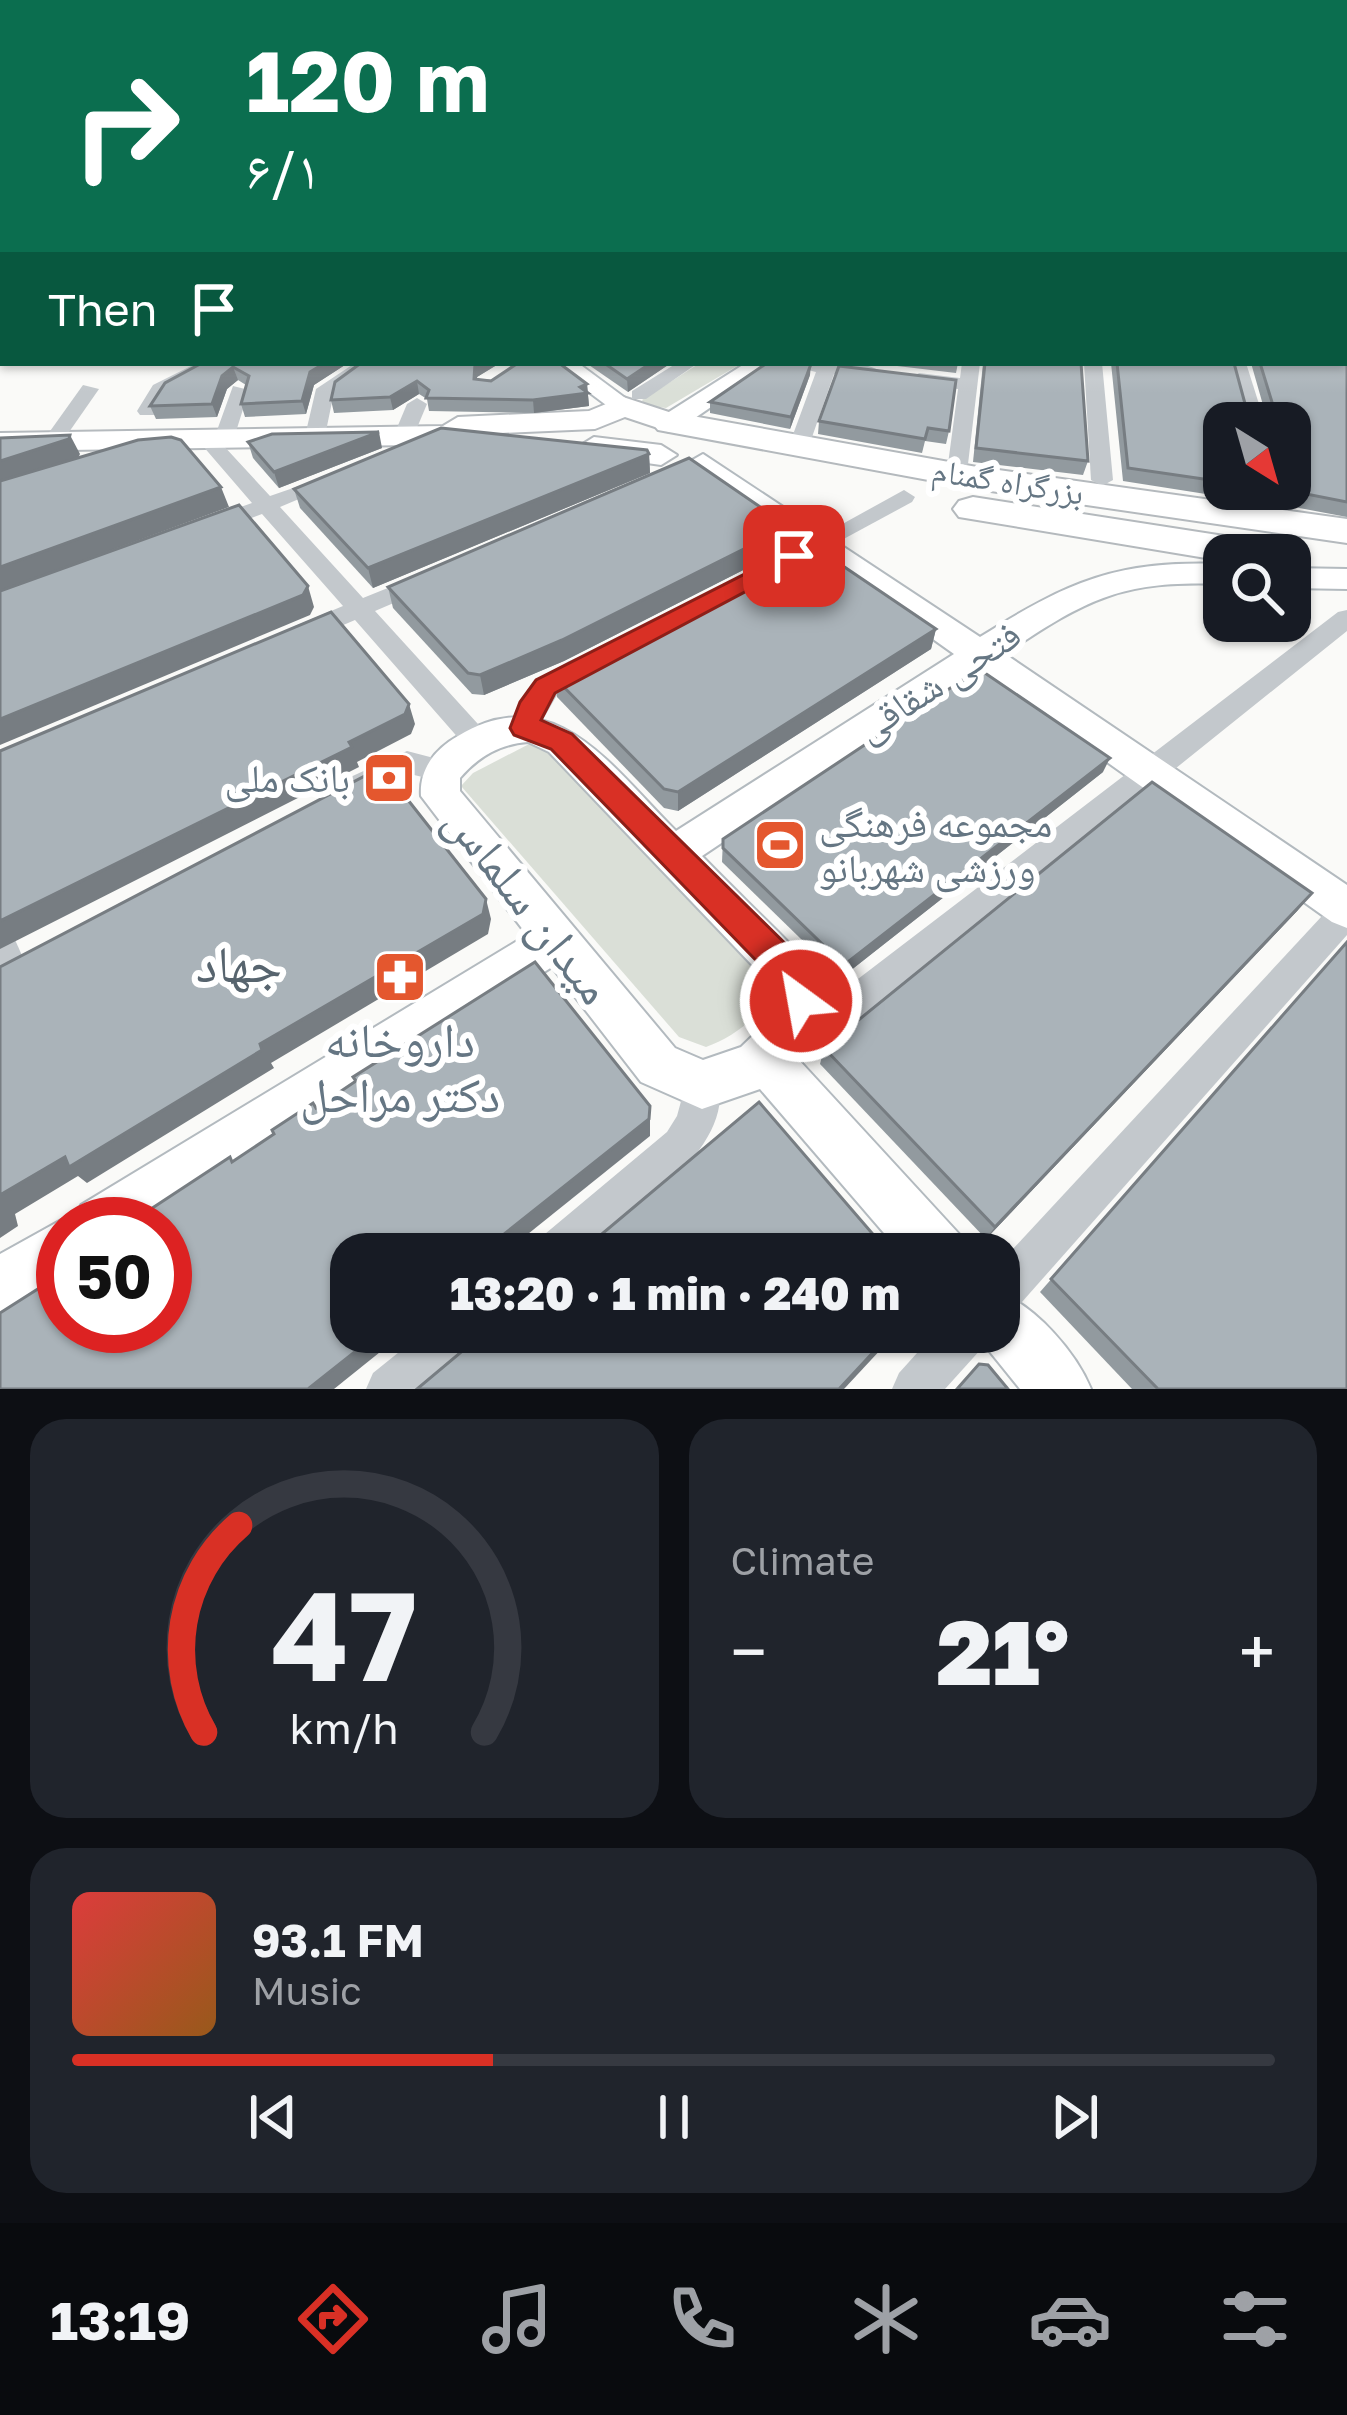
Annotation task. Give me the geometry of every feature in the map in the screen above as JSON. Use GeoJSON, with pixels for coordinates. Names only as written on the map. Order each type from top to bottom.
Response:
{"type":"FeatureCollection","features":[{"type":"Feature","properties":{"kind":"highway","name":"بزرگراه گمنام"},"geometry":{"type":"LineString","coordinates":[[664,453],[1203,545]]}},
{"type":"Feature","properties":{"kind":"highway","name":"بزرگراه گمنام"},"geometry":{"type":"LineString","coordinates":[[664,453],[977,478],[1347,531]]}},
{"type":"Feature","properties":{"kind":"highway"},"geometry":{"type":"LineString","coordinates":[[703,462],[749,454],[1156,524],[1347,547]]}},
{"type":"Feature","properties":{"kind":"highway"},"geometry":{"type":"LineString","coordinates":[[1311,560],[1347,563]]}},
{"type":"Feature","properties":{"kind":"main road"},"geometry":{"type":"LineString","coordinates":[[568,366],[631,400],[664,453]]}},
{"type":"Feature","properties":{"kind":"main road"},"geometry":{"type":"LineString","coordinates":[[423,428],[664,453],[760,366]]}},
{"type":"Feature","properties":{"kind":"main road"},"geometry":{"type":"LineString","coordinates":[[0,442],[315,436],[596,420],[631,400]]}},
{"type":"Feature","properties":{"kind":"main road"},"geometry":{"type":"LineString","coordinates":[[703,462],[1347,910]]}},
{"type":"Feature","properties":{"kind":"main road","name":"فتحی شقاقی"},"geometry":{"type":"LineString","coordinates":[[674,853],[1059,602],[1120,576],[1203,573]]}},
{"type":"Feature","properties":{"kind":"main road"},"geometry":{"type":"LineString","coordinates":[[1311,578],[1347,579]]}},
{"type":"Feature","properties":{"kind":"main road"},"geometry":{"type":"LineString","coordinates":[[524,728],[543,731],[562,742],[795,979],[800,1010],[777,1044],[730,1079],[702,1085]]}},
{"type":"Feature","properties":{"kind":"main road","name":"میدان سلماس"},"geometry":{"type":"LineString","coordinates":[[524,728],[478,742],[458,754],[443,771],[441,796],[658,1065],[702,1085]]}},
{"type":"Feature","properties":{"kind":"main road"},"geometry":{"type":"LineString","coordinates":[[143,1197],[556,940]]}},
{"type":"Feature","properties":{"kind":"main road"},"geometry":{"type":"LineString","coordinates":[[777,1044],[923,1233]]}},
{"type":"Feature","properties":{"kind":"main road"},"geometry":{"type":"LineString","coordinates":[[0,1286],[36,1264]]}},
{"type":"Feature","properties":{"kind":"main road"},"geometry":{"type":"LineString","coordinates":[[1020,1344],[1060,1389]]}},
{"type":"Feature","properties":{"kind":"street"},"geometry":{"type":"LineString","coordinates":[[148,411],[160,389],[205,366]]}},
{"type":"Feature","properties":{"kind":"street"},"geometry":{"type":"LineString","coordinates":[[315,436],[325,389],[363,366]]}},
{"type":"Feature","properties":{"kind":"street"},"geometry":{"type":"LineString","coordinates":[[631,400],[684,366]]}},
{"type":"Feature","properties":{"kind":"street"},"geometry":{"type":"LineString","coordinates":[[818,366],[968,386]]}},
{"type":"Feature","properties":{"kind":"street"},"geometry":{"type":"LineString","coordinates":[[958,464],[971,366]]}},
{"type":"Feature","properties":{"kind":"street"},"geometry":{"type":"LineString","coordinates":[[1094,366],[1102,481]]}},
{"type":"Feature","properties":{"kind":"street"},"geometry":{"type":"LineString","coordinates":[[1238,366],[1249,402]]}},
{"type":"Feature","properties":{"kind":"street"},"geometry":{"type":"LineString","coordinates":[[801,440],[827,367]]}},
{"type":"Feature","properties":{"kind":"street"},"geometry":{"type":"LineString","coordinates":[[53,441],[90,389]]}},
{"type":"Feature","properties":{"kind":"street"},"geometry":{"type":"LineString","coordinates":[[240,390],[215,438],[266,505],[478,742]]}},
{"type":"Feature","properties":{"kind":"street"},"geometry":{"type":"LineString","coordinates":[[376,464],[423,428]]}},
{"type":"Feature","properties":{"kind":"street"},"geometry":{"type":"LineString","coordinates":[[86,467],[173,439]]}},
{"type":"Feature","properties":{"kind":"street"},"geometry":{"type":"LineString","coordinates":[[199,530],[353,472]]}},
{"type":"Feature","properties":{"kind":"street"},"geometry":{"type":"LineString","coordinates":[[819,543],[904,497]]}},
{"type":"Feature","properties":{"kind":"street"},"geometry":{"type":"LineString","coordinates":[[274,645],[445,572]]}},
{"type":"Feature","properties":{"kind":"street"},"geometry":{"type":"LineString","coordinates":[[777,1044],[810,1033],[836,1017],[1347,618]]}},
{"type":"Feature","properties":{"kind":"street"},"geometry":{"type":"LineString","coordinates":[[524,728],[533,702],[545,687],[615,649]]}},
{"type":"Feature","properties":{"kind":"street"},"geometry":{"type":"LineString","coordinates":[[335,798],[407,762],[443,771]]}},
{"type":"Feature","properties":{"kind":"street"},"geometry":{"type":"LineString","coordinates":[[1020,1273],[1347,910]]}},
{"type":"Feature","properties":{"kind":"street"},"geometry":{"type":"LineString","coordinates":[[579,1233],[681,1146],[694,1123],[702,1085]]}},
{"type":"Feature","properties":{"kind":"street"},"geometry":{"type":"LineString","coordinates":[[389,1389],[433,1353]]}},
{"type":"Feature","properties":{"kind":"street"},"geometry":{"type":"LineString","coordinates":[[915,1389],[947,1353]]}},
{"type":"Feature","properties":{"kind":"shaded area"},"geometry":{"type":"Polygon","coordinates":[[[695,366],[737,366],[666,408],[645,405],[642,400],[695,366]]]}},
{"type":"Feature","properties":{"kind":"shaded area"},"geometry":{"type":"Polygon","coordinates":[[[531,743],[543,747],[765,981],[762,1004],[748,1023],[706,1047],[679,1037],[461,786],[473,773],[531,743]]]}},
{"type":"Feature","properties":{"kind":"building"},"geometry":{"type":"Polygon","coordinates":[[[196,366],[320,366],[310,372],[302,401],[241,404],[249,376],[233,367],[222,376],[212,404],[150,406],[165,383],[196,366]]]}},
{"type":"Feature","properties":{"kind":"building"},"geometry":{"type":"Polygon","coordinates":[[[357,366],[475,366],[474,379],[491,381],[514,366],[563,366],[587,384],[580,387],[588,393],[533,400],[426,398],[429,390],[417,381],[390,397],[331,400],[335,382],[357,366]]]}},
{"type":"Feature","properties":{"kind":"building"},"geometry":{"type":"Polygon","coordinates":[[[608,366],[646,366],[627,379],[608,366]]]}},
{"type":"Feature","properties":{"kind":"building"},"geometry":{"type":"Polygon","coordinates":[[[763,366],[810,366],[791,417],[710,402],[763,366]]]}},
{"type":"Feature","properties":{"kind":"building"},"geometry":{"type":"Polygon","coordinates":[[[839,366],[956,380],[949,431],[928,428],[925,439],[819,421],[839,366]]]}},
{"type":"Feature","properties":{"kind":"building"},"geometry":{"type":"Polygon","coordinates":[[[985,366],[1081,366],[1088,461],[976,448],[985,366]]]}},
{"type":"Feature","properties":{"kind":"building"},"geometry":{"type":"Polygon","coordinates":[[[1117,366],[1235,366],[1245,402],[1203,402],[1203,479],[1128,468],[1117,366]]]}},
{"type":"Feature","properties":{"kind":"building"},"geometry":{"type":"Polygon","coordinates":[[[1261,366],[1347,366],[1347,502],[1311,495],[1311,402],[1272,402],[1261,366]]]}},
{"type":"Feature","properties":{"kind":"building"},"geometry":{"type":"Polygon","coordinates":[[[441,428],[647,450],[649,454],[368,568],[294,489],[441,428]]]}},
{"type":"Feature","properties":{"kind":"building"},"geometry":{"type":"Polygon","coordinates":[[[379,432],[274,472],[248,442],[272,434],[379,432]]]}},
{"type":"Feature","properties":{"kind":"building"},"geometry":{"type":"Polygon","coordinates":[[[70,435],[69,439],[0,461],[0,438],[70,435]]]}},
{"type":"Feature","properties":{"kind":"building"},"geometry":{"type":"Polygon","coordinates":[[[138,440],[181,440],[221,487],[0,567],[0,481],[138,440]]]}},
{"type":"Feature","properties":{"kind":"building"},"geometry":{"type":"Polygon","coordinates":[[[689,458],[785,524],[782,530],[562,640],[480,675],[468,673],[388,587],[689,458]]]}},
{"type":"Feature","properties":{"kind":"building"},"geometry":{"type":"Polygon","coordinates":[[[239,505],[308,586],[303,595],[0,719],[0,591],[239,505]]]}},
{"type":"Feature","properties":{"kind":"building"},"geometry":{"type":"Polygon","coordinates":[[[809,543],[936,629],[678,792],[664,789],[555,678],[809,543]]]}},
{"type":"Feature","properties":{"kind":"building"},"geometry":{"type":"Polygon","coordinates":[[[331,612],[409,704],[405,714],[349,742],[352,747],[0,921],[0,751],[331,612]]]}},
{"type":"Feature","properties":{"kind":"building"},"geometry":{"type":"Polygon","coordinates":[[[979,669],[1110,758],[844,965],[723,848],[723,839],[979,669]]]}},
{"type":"Feature","properties":{"kind":"building"},"geometry":{"type":"Polygon","coordinates":[[[382,767],[486,899],[483,914],[260,1044],[262,1050],[69,1167],[65,1157],[0,1195],[0,967],[382,767]]]}},
{"type":"Feature","properties":{"kind":"building"},"geometry":{"type":"Polygon","coordinates":[[[1152,782],[1312,893],[995,1227],[824,1048],[1152,782]]]}},
{"type":"Feature","properties":{"kind":"building"},"geometry":{"type":"Polygon","coordinates":[[[1347,942],[1347,1389],[1158,1389],[1051,1279],[1347,942]]]}},
{"type":"Feature","properties":{"kind":"building"},"geometry":{"type":"Polygon","coordinates":[[[535,962],[650,1106],[649,1119],[505,1233],[330,1233],[330,1353],[353,1353],[308,1389],[0,1389],[0,1313],[36,1290],[36,1353],[192,1353],[192,1197],[169,1197],[230,1157],[232,1162],[313,1103],[316,1108],[356,1081],[353,1077],[535,962]]]}},
{"type":"Feature","properties":{"kind":"building"},"geometry":{"type":"Polygon","coordinates":[[[759,1102],[872,1233],[603,1233],[759,1102]]]}},
{"type":"Feature","properties":{"kind":"building"},"geometry":{"type":"Polygon","coordinates":[[[460,1353],[872,1353],[839,1389],[417,1389],[460,1353]]]}},
{"type":"Feature","properties":{"kind":"building"},"geometry":{"type":"Polygon","coordinates":[[[979,1364],[988,1365],[1008,1389],[957,1389],[979,1364]]]}},
{"type":"Feature","properties":{"kind":"place","name":"بانک ملی"},"geometry":{"type":"Point","coordinates":[389,778]}},
{"type":"Feature","properties":{"kind":"place","name":"مجموعه فرهنگی ورزشی شهربانو"},"geometry":{"type":"Point","coordinates":[780,845]}},
{"type":"Feature","properties":{"kind":"place","name":"داروخانه دکتر مراحل"},"geometry":{"type":"Point","coordinates":[400,977]}},
{"type":"Feature","properties":{"kind":"district","name":"جهاد"},"geometry":{"type":"Point","coordinates":[239,964]}},
{"type":"Feature","properties":{"kind":"route"},"geometry":{"type":"LineString","coordinates":[[794,556],[545,687],[533,702],[524,728],[543,731],[562,742],[788,970],[801,1001]]}}]}
